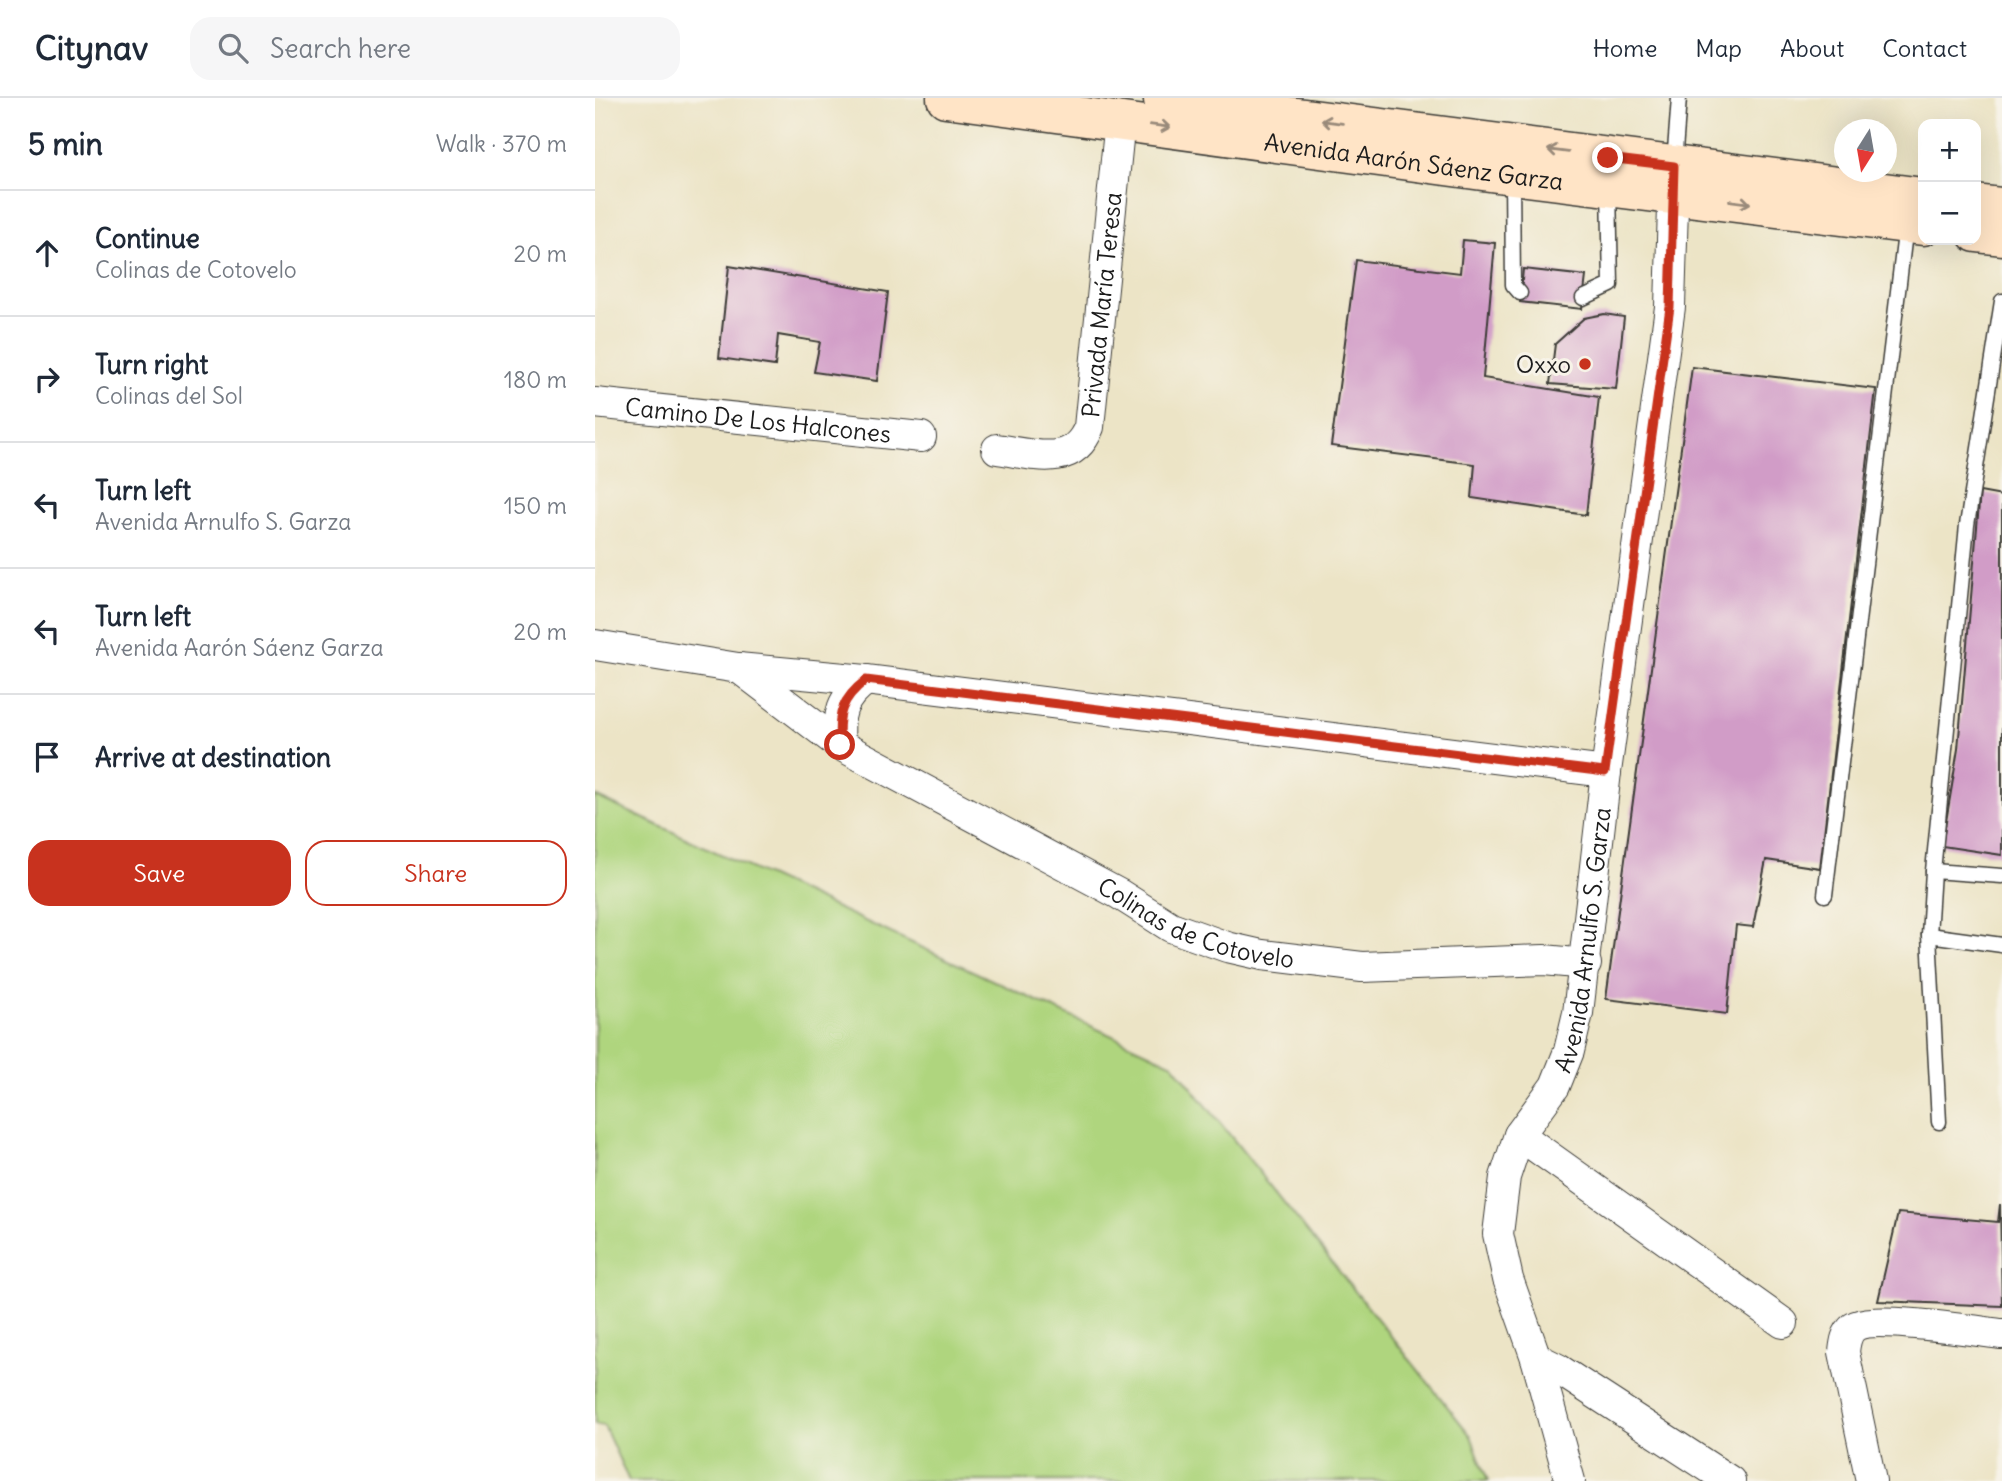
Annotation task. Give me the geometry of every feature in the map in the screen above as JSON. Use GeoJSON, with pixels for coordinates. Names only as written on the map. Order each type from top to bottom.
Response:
{"type":"FeatureCollection","features":[{"type":"Feature","properties":{"kind":"main road","name":"Avenida Aarón Sáenz Garza"},"geometry":{"type":"LineString","coordinates":[[946,98],[1608,187],[1674,180]]}},
{"type":"Feature","properties":{"kind":"main road","name":"Avenida Aarón Sáenz Garza"},"geometry":{"type":"LineString","coordinates":[[1150,98],[1918,216]]}},
{"type":"Feature","properties":{"kind":"main road"},"geometry":{"type":"LineString","coordinates":[[1981,205],[2002,207]]}},
{"type":"Feature","properties":{"kind":"main road"},"geometry":{"type":"LineString","coordinates":[[1981,234],[2002,236]]}},
{"type":"Feature","properties":{"kind":"street","name":"Privada María Teresa"},"geometry":{"type":"LineString","coordinates":[[997,449],[1048,456],[1074,451],[1084,440],[1089,427],[1120,120]]}},
{"type":"Feature","properties":{"kind":"street","name":"Avenida Arnulfo S. Garza"},"geometry":{"type":"LineString","coordinates":[[1570,1481],[1536,1358],[1508,1279],[1498,1234],[1505,1177],[1519,1135],[1555,1086],[1569,1051],[1586,964],[1605,772],[1670,307],[1674,180]]}},
{"type":"Feature","properties":{"kind":"street","name":"Camino De Los Halcones"},"geometry":{"type":"LineString","coordinates":[[595,403],[921,437]]}},
{"type":"Feature","properties":{"kind":"street"},"geometry":{"type":"LineString","coordinates":[[595,645],[738,668],[866,680],[1605,772]]}},
{"type":"Feature","properties":{"kind":"street","name":"Colinas de Cotovelo"},"geometry":{"type":"LineString","coordinates":[[738,668],[840,745],[1119,894],[1171,927],[1227,947],[1262,955],[1362,967],[1544,960],[1586,964]]}},
{"type":"Feature","properties":{"kind":"street"},"geometry":{"type":"LineString","coordinates":[[840,745],[837,719],[841,707],[866,680]]}},
{"type":"Feature","properties":{"kind":"street"},"geometry":{"type":"LineString","coordinates":[[1519,1135],[1783,1324]]}},
{"type":"Feature","properties":{"kind":"street"},"geometry":{"type":"LineString","coordinates":[[1871,1481],[1844,1352],[1850,1331],[1861,1324],[1888,1323],[2002,1334]]}},
{"type":"Feature","properties":{"kind":"street"},"geometry":{"type":"LineString","coordinates":[[1536,1358],[1558,1369],[1730,1481]]}},
{"type":"Feature","properties":{"kind":"lane"},"geometry":{"type":"LineString","coordinates":[[1674,180],[1679,98]]}},
{"type":"Feature","properties":{"kind":"lane"},"geometry":{"type":"LineString","coordinates":[[1512,175],[1513,285],[1520,293]]}},
{"type":"Feature","properties":{"kind":"lane"},"geometry":{"type":"LineString","coordinates":[[1583,298],[1611,285],[1608,187]]}},
{"type":"Feature","properties":{"kind":"lane"},"geometry":{"type":"LineString","coordinates":[[1825,895],[1918,216]]}},
{"type":"Feature","properties":{"kind":"lane"},"geometry":{"type":"LineString","coordinates":[[1939,1122],[1930,935],[1933,871],[1967,525],[2002,302]]}},
{"type":"Feature","properties":{"kind":"lane"},"geometry":{"type":"LineString","coordinates":[[1933,871],[2002,876]]}},
{"type":"Feature","properties":{"kind":"lane"},"geometry":{"type":"LineString","coordinates":[[1930,935],[2002,945]]}},
{"type":"Feature","properties":{"kind":"green space"},"geometry":{"type":"Polygon","coordinates":[[[595,796],[1173,1064],[1471,1436],[1488,1481],[629,1481],[604,1426],[595,1424],[595,796]]]}},
{"type":"Feature","properties":{"kind":"building"},"geometry":{"type":"Polygon","coordinates":[[[1463,240],[1495,243],[1483,378],[1599,397],[1586,515],[1472,498],[1475,464],[1331,446],[1356,260],[1460,273],[1463,240]]]}},
{"type":"Feature","properties":{"kind":"building"},"geometry":{"type":"Polygon","coordinates":[[[729,266],[888,292],[877,381],[814,372],[820,342],[778,335],[775,366],[719,358],[729,266]]]}},
{"type":"Feature","properties":{"kind":"building","name":"Oxxo"},"geometry":{"type":"Polygon","coordinates":[[[1523,269],[1586,276],[1582,309],[1520,302],[1523,269]]]}},
{"type":"Feature","properties":{"kind":"building","name":"Oxxo"},"geometry":{"type":"Polygon","coordinates":[[[1604,314],[1624,317],[1616,389],[1550,384],[1555,344],[1584,318],[1604,314]]]}},
{"type":"Feature","properties":{"kind":"building"},"geometry":{"type":"Polygon","coordinates":[[[1692,367],[1876,389],[1820,868],[1766,860],[1753,927],[1736,925],[1727,1014],[1606,999],[1692,367]]]}},
{"type":"Feature","properties":{"kind":"building"},"geometry":{"type":"Polygon","coordinates":[[[1980,492],[2002,496],[2002,855],[1942,846],[1958,749],[1980,492]]]}},
{"type":"Feature","properties":{"kind":"building"},"geometry":{"type":"Polygon","coordinates":[[[2000,1204],[2002,1306],[1878,1301],[1898,1213],[1998,1222],[2000,1204]]]}},
{"type":"Feature","properties":{"kind":"place","name":"Oxxo"},"geometry":{"type":"Point","coordinates":[1585,364]}},
{"type":"Feature","properties":{"kind":"route"},"geometry":{"type":"LineString","coordinates":[[840,745],[837,719],[841,707],[846,698],[866,680],[1605,772],[1670,307],[1674,166],[1608,158]]}}]}
